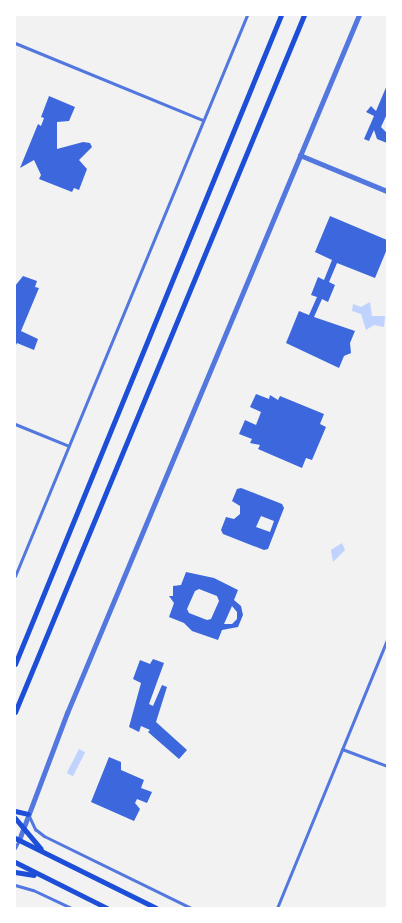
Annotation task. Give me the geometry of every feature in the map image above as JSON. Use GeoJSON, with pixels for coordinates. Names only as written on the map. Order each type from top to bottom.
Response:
{"type":"FeatureCollection","features":[{"type":"Feature","properties":{"kind":"main road"},"geometry":{"type":"LineString","coordinates":[[15,664],[281,15]]}},
{"type":"Feature","properties":{"kind":"main road"},"geometry":{"type":"LineString","coordinates":[[15,712],[304,15]]}},
{"type":"Feature","properties":{"kind":"main road"},"geometry":{"type":"LineString","coordinates":[[15,811],[28,814]]}},
{"type":"Feature","properties":{"kind":"main road"},"geometry":{"type":"LineString","coordinates":[[15,818],[23,830],[48,856]]}},
{"type":"Feature","properties":{"kind":"main road"},"geometry":{"type":"LineString","coordinates":[[17,839],[156,908]]}},
{"type":"Feature","properties":{"kind":"main road"},"geometry":{"type":"LineString","coordinates":[[15,862],[39,876],[108,908]]}},
{"type":"Feature","properties":{"kind":"main road"},"geometry":{"type":"LineString","coordinates":[[15,872],[39,876]]}},
{"type":"Feature","properties":{"kind":"street"},"geometry":{"type":"LineString","coordinates":[[15,576],[247,15]]}},
{"type":"Feature","properties":{"kind":"street"},"geometry":{"type":"LineString","coordinates":[[15,848],[17,839],[23,830],[359,15]]}},
{"type":"Feature","properties":{"kind":"street"},"geometry":{"type":"LineString","coordinates":[[15,43],[203,120]]}},
{"type":"Feature","properties":{"kind":"street"},"geometry":{"type":"LineString","coordinates":[[300,155],[387,191]]}},
{"type":"Feature","properties":{"kind":"street"},"geometry":{"type":"LineString","coordinates":[[15,424],[69,446]]}},
{"type":"Feature","properties":{"kind":"street"},"geometry":{"type":"LineString","coordinates":[[277,908],[387,640]]}},
{"type":"Feature","properties":{"kind":"street"},"geometry":{"type":"LineString","coordinates":[[342,749],[387,766]]}},
{"type":"Feature","properties":{"kind":"street"},"geometry":{"type":"LineString","coordinates":[[28,814],[35,829],[44,836],[191,908]]}},
{"type":"Feature","properties":{"kind":"street"},"geometry":{"type":"LineString","coordinates":[[15,885],[32,890],[71,908]]}},
{"type":"Feature","properties":{"kind":"water"},"geometry":{"type":"Polygon","coordinates":[[[370,302],[372,316],[385,316],[384,327],[374,325],[366,330],[361,314],[352,311],[353,304],[361,307],[370,302]]]}},
{"type":"Feature","properties":{"kind":"water"},"geometry":{"type":"Polygon","coordinates":[[[342,543],[345,550],[333,562],[331,550],[342,543]]]}},
{"type":"Feature","properties":{"kind":"water"},"geometry":{"type":"Polygon","coordinates":[[[79,749],[85,752],[73,776],[67,773],[79,749]]]}},
{"type":"Feature","properties":{"kind":"building"},"geometry":{"type":"Polygon","coordinates":[[[387,85],[387,114],[381,127],[387,133],[387,143],[377,139],[374,130],[369,141],[364,139],[374,116],[366,112],[371,106],[376,111],[387,85]]]}},
{"type":"Feature","properties":{"kind":"building"},"geometry":{"type":"Polygon","coordinates":[[[49,96],[75,107],[69,121],[57,122],[57,149],[83,142],[90,143],[92,147],[79,160],[87,169],[79,190],[74,188],[72,192],[39,179],[41,175],[34,160],[20,168],[38,124],[41,126],[44,118],[41,117],[49,96]]]}},
{"type":"Feature","properties":{"kind":"building"},"geometry":{"type":"Polygon","coordinates":[[[330,216],[387,240],[387,249],[375,278],[337,263],[329,282],[335,285],[328,302],[322,299],[314,317],[355,331],[350,343],[351,353],[344,356],[339,368],[286,343],[299,311],[309,315],[317,297],[311,295],[318,277],[324,280],[332,260],[315,252],[330,216]]]}},
{"type":"Feature","properties":{"kind":"building"},"geometry":{"type":"Polygon","coordinates":[[[23,276],[37,281],[35,287],[39,288],[21,331],[38,339],[34,350],[17,343],[15,347],[15,286],[23,276]]]}},
{"type":"Feature","properties":{"kind":"building"},"geometry":{"type":"Polygon","coordinates":[[[256,394],[269,399],[270,395],[278,400],[280,396],[324,414],[320,424],[326,427],[312,460],[306,458],[302,468],[258,449],[260,445],[250,443],[252,439],[239,434],[245,420],[256,425],[261,412],[250,407],[256,394]]]}},
{"type":"Feature","properties":{"kind":"building"},"geometry":{"type":"Polygon","coordinates":[[[241,488],[282,504],[284,508],[268,549],[264,550],[223,534],[221,530],[226,517],[234,519],[240,514],[240,506],[232,501],[237,489],[241,488]],[[261,516],[256,527],[270,532],[274,521],[261,516]]]}},
{"type":"Feature","properties":{"kind":"building"},"geometry":{"type":"Polygon","coordinates":[[[186,572],[214,578],[238,590],[234,600],[241,606],[243,615],[238,627],[222,630],[218,640],[192,631],[184,623],[169,617],[174,603],[169,596],[173,596],[173,586],[181,585],[186,572]],[[199,589],[195,591],[187,609],[189,613],[207,620],[211,619],[219,601],[217,596],[199,589]],[[232,606],[224,624],[232,624],[237,619],[237,612],[232,606]]]}},
{"type":"Feature","properties":{"kind":"building"},"geometry":{"type":"Polygon","coordinates":[[[153,659],[164,663],[149,704],[153,706],[162,685],[167,687],[156,722],[187,750],[179,759],[148,732],[150,730],[141,726],[139,732],[129,727],[141,683],[133,679],[140,660],[150,664],[153,659]]]}},
{"type":"Feature","properties":{"kind":"building"},"geometry":{"type":"Polygon","coordinates":[[[109,757],[121,762],[121,770],[144,780],[141,788],[152,792],[147,803],[137,799],[135,803],[140,809],[134,821],[91,802],[109,757]]]}}]}
